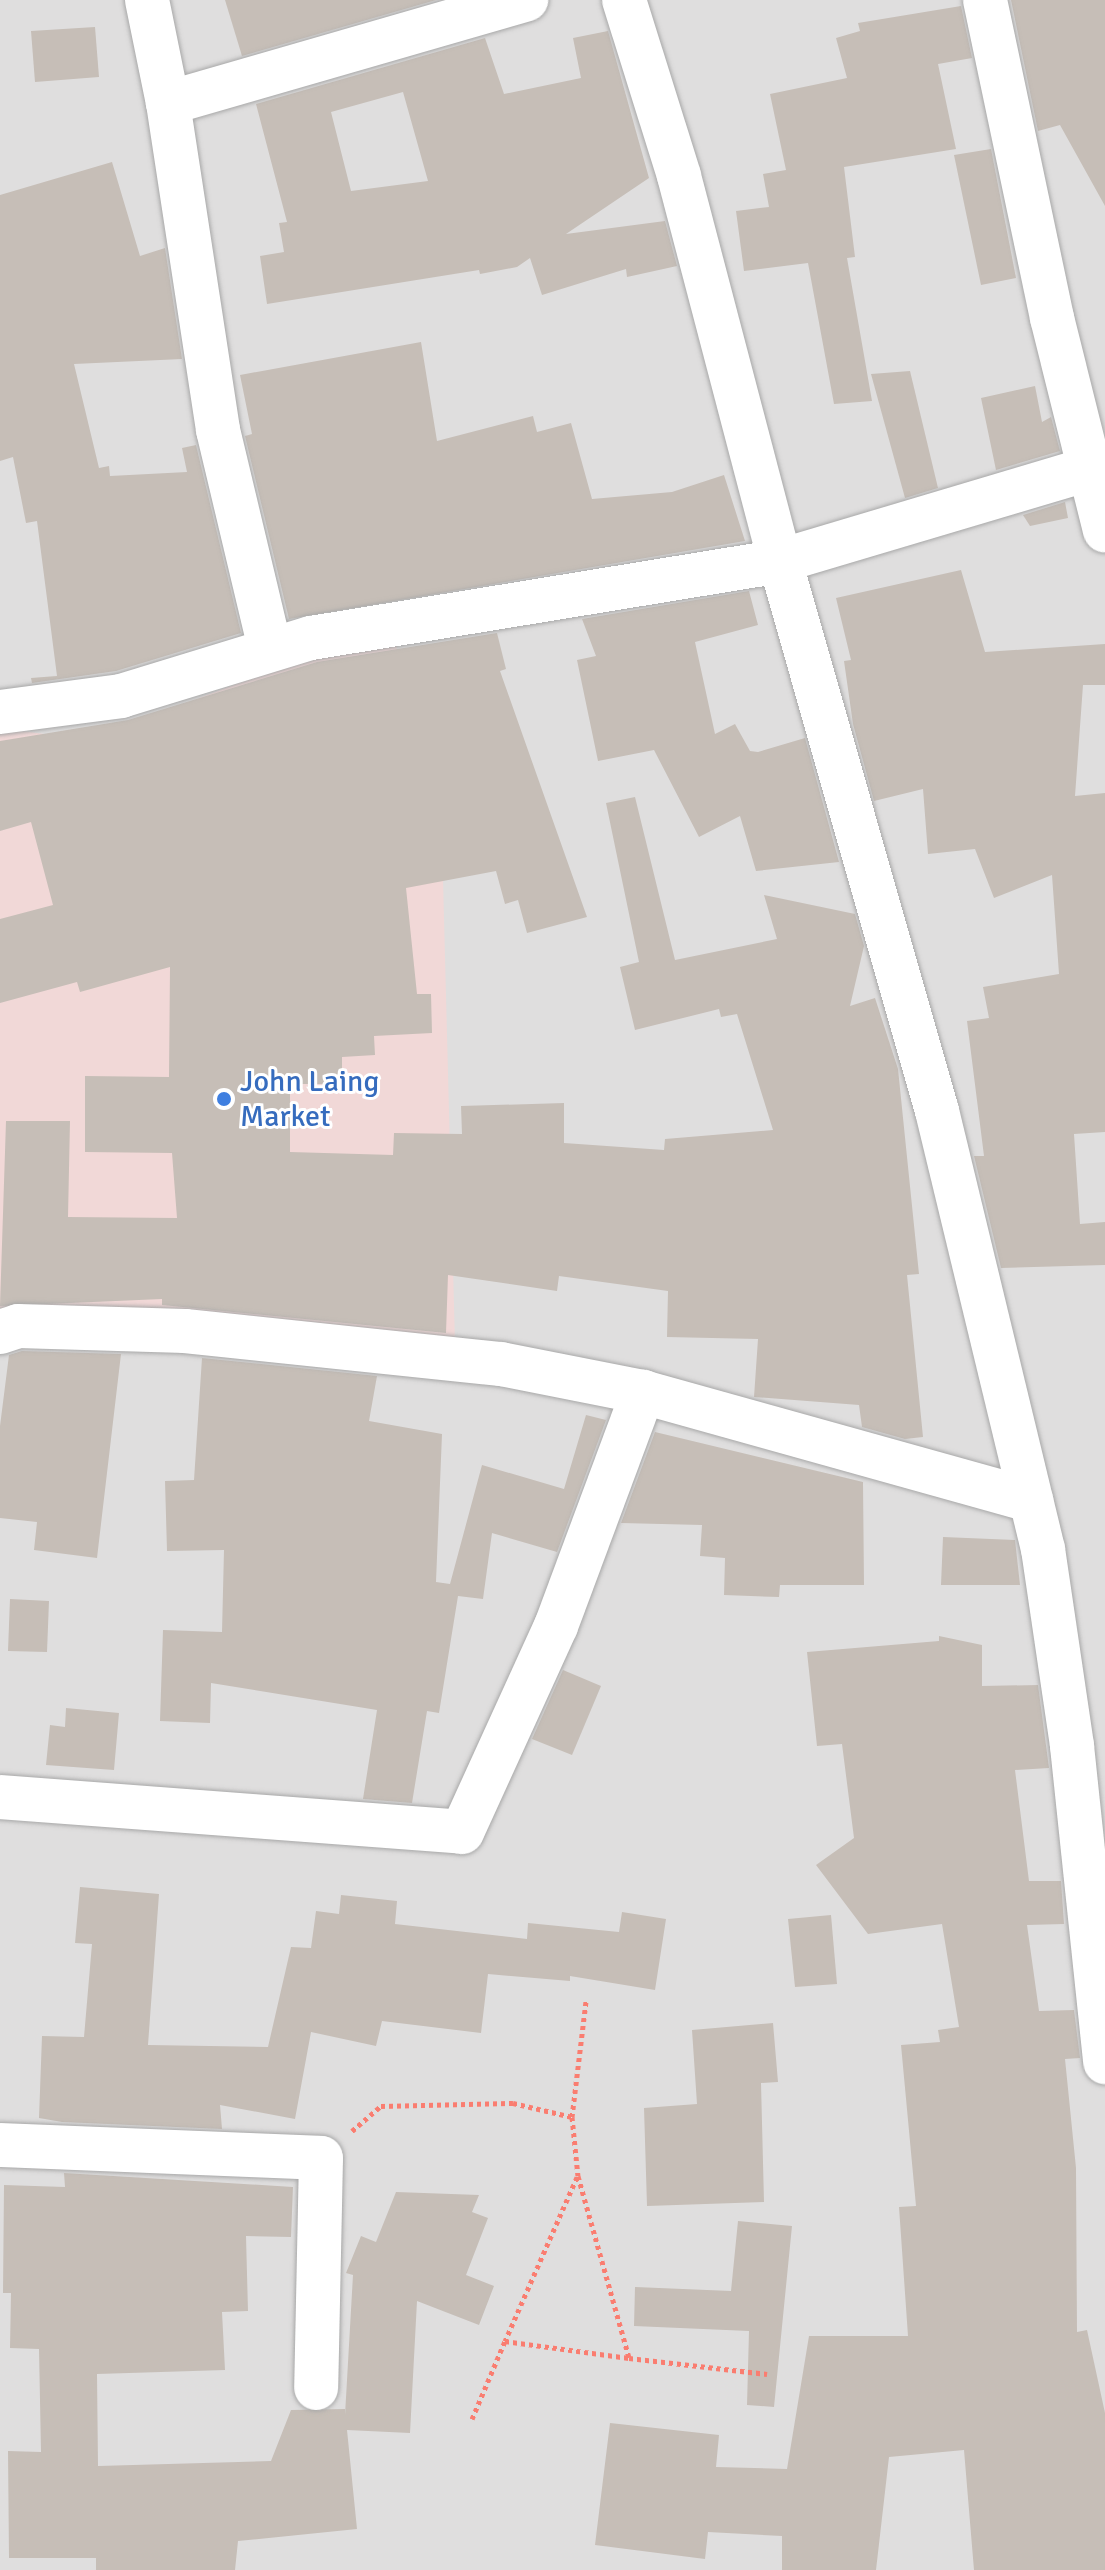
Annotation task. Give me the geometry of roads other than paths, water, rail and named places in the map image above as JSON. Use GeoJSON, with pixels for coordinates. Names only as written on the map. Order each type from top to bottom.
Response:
{"type":"FeatureCollection","features":[{"type":"Feature","properties":{"kind":"street"},"geometry":{"type":"LineString","coordinates":[[147,0],[168,103],[218,430],[270,648]]}},
{"type":"Feature","properties":{"kind":"street"},"geometry":{"type":"LineString","coordinates":[[168,103],[526,0]]}},
{"type":"Feature","properties":{"kind":"street"},"geometry":{"type":"LineString","coordinates":[[624,0],[679,176],[780,561],[937,1111],[1031,1500],[1072,1746],[1105,2062]]}},
{"type":"Feature","properties":{"kind":"street"},"geometry":{"type":"LineString","coordinates":[[985,0],[1097,469],[1105,530]]}},
{"type":"Feature","properties":{"kind":"street"},"geometry":{"type":"LineString","coordinates":[[0,712],[121,696],[270,648],[780,561],[1097,469]]}},
{"type":"Feature","properties":{"kind":"street"},"geometry":{"type":"LineString","coordinates":[[0,1332],[18,1326],[185,1331],[501,1364],[643,1392],[1031,1500]]}},
{"type":"Feature","properties":{"kind":"street"},"geometry":{"type":"LineString","coordinates":[[0,1797],[462,1832],[556,1626],[643,1392]]}},
{"type":"Feature","properties":{"kind":"street"},"geometry":{"type":"LineString","coordinates":[[0,2145],[321,2158],[316,2388]]}},
{"type":"Feature","properties":{"kind":"place","name":"John Laing Market"},"geometry":{"type":"Point","coordinates":[224,1099]}}]}
